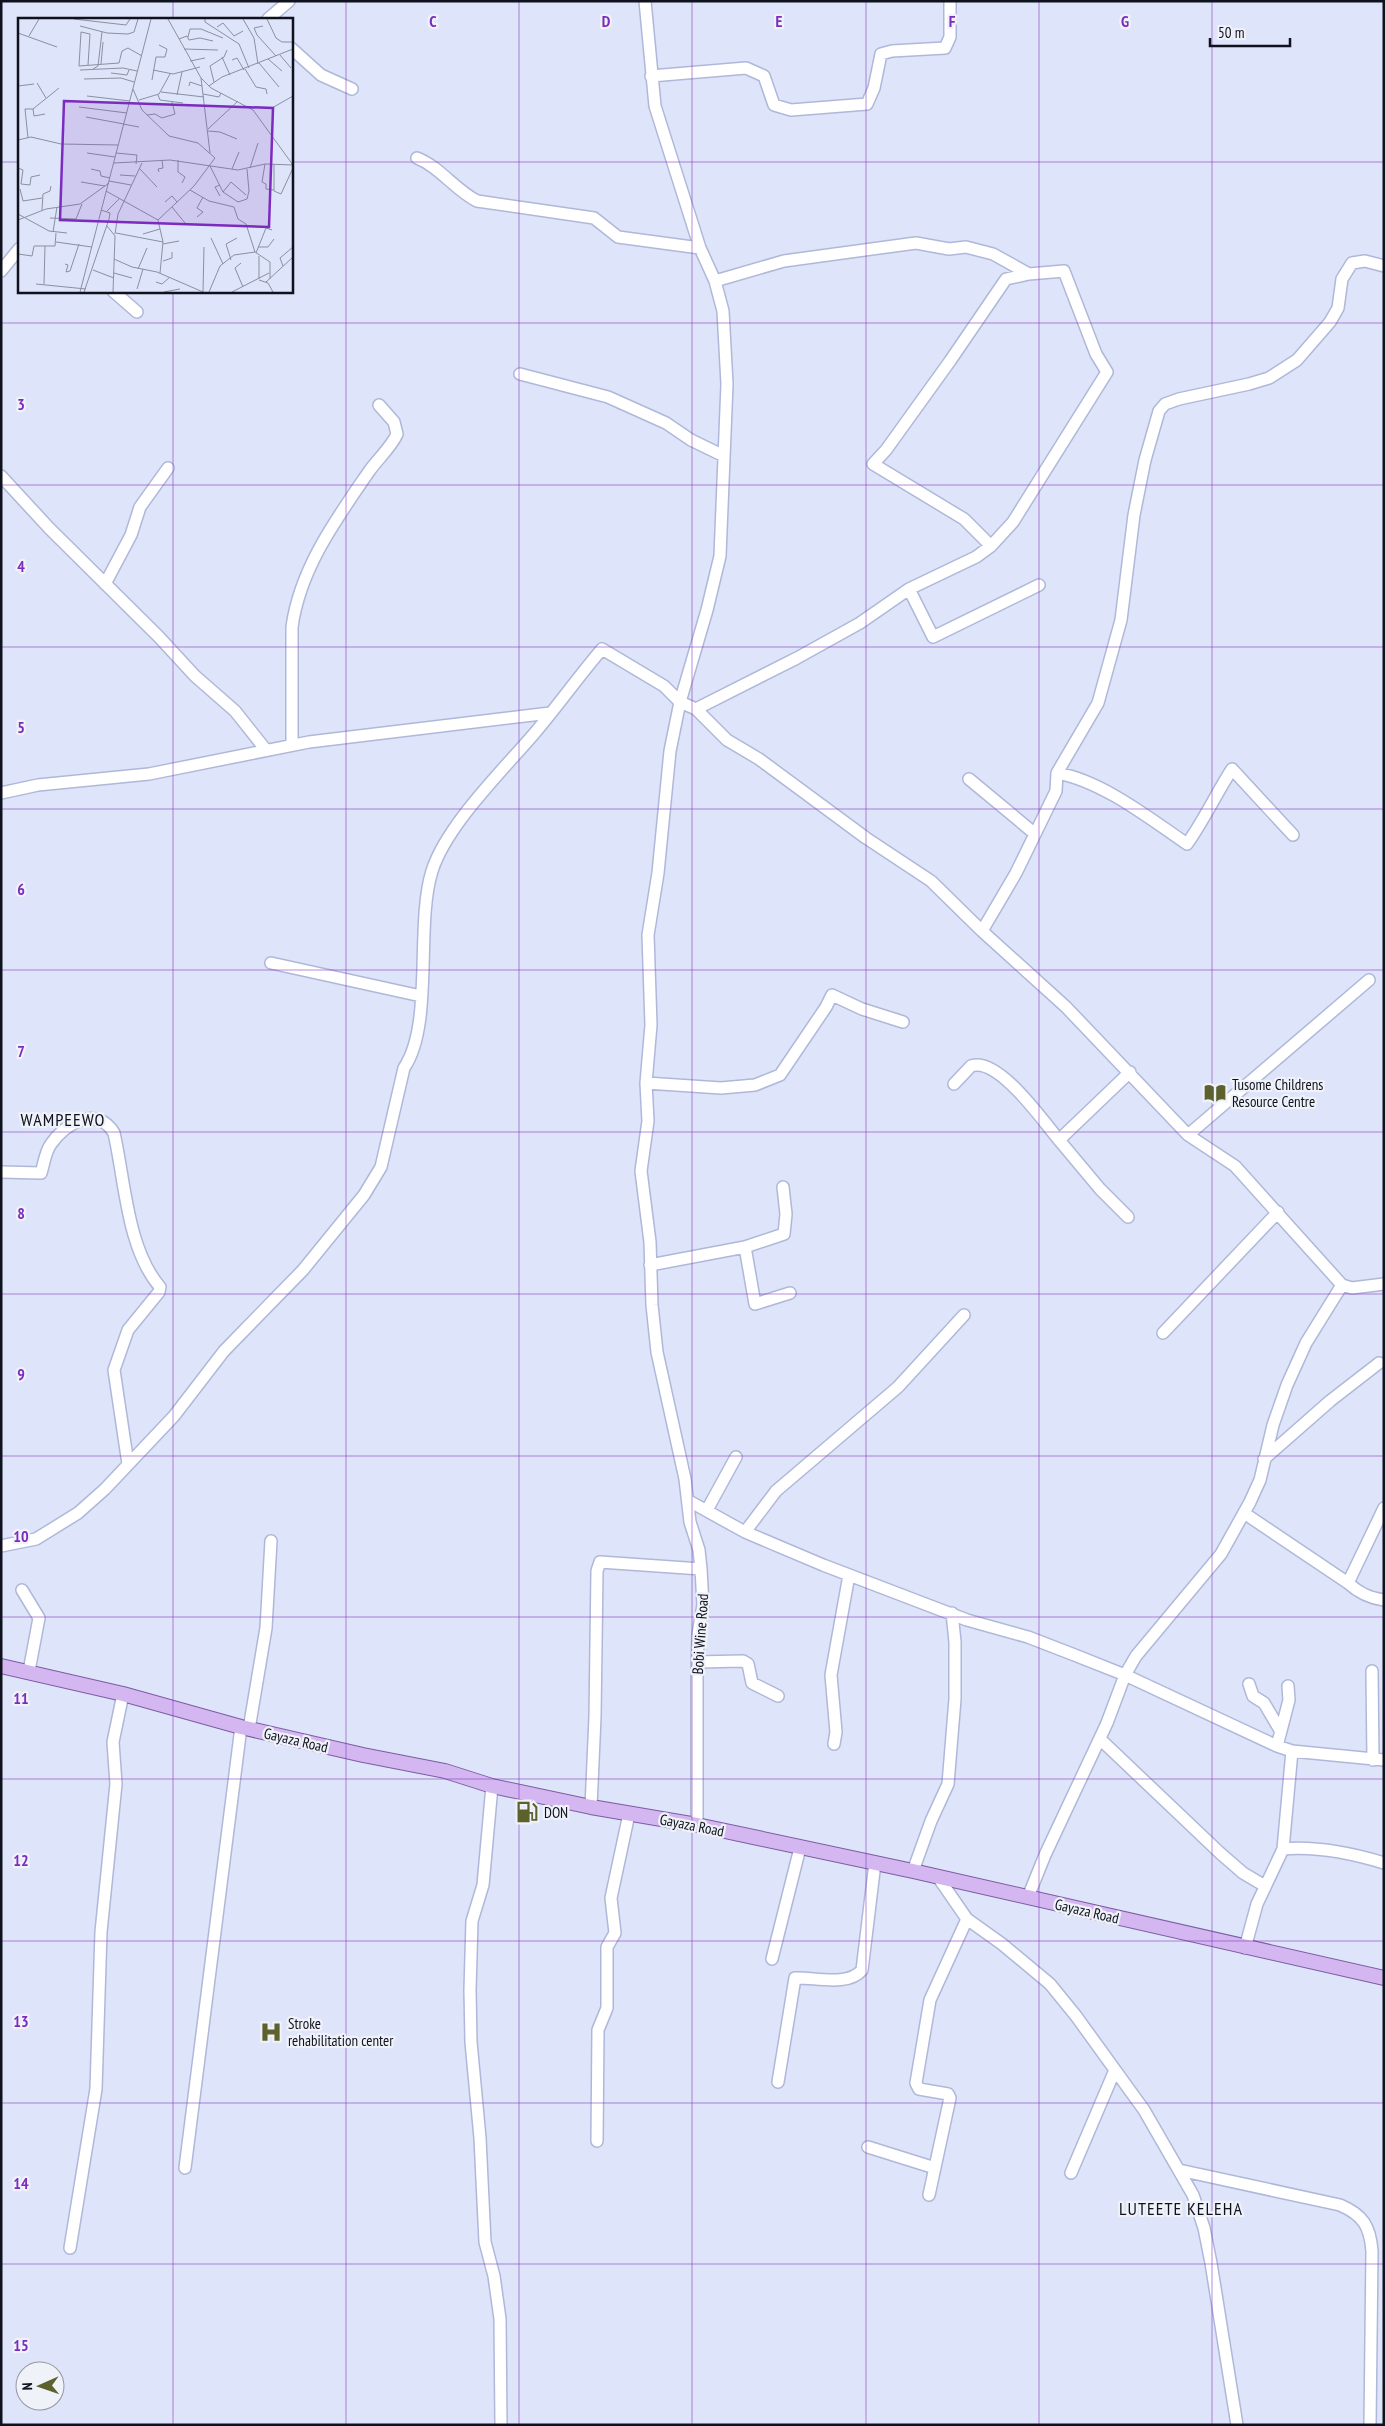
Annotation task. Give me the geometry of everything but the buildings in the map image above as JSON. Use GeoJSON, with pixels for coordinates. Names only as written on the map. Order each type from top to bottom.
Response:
{"type":"FeatureCollection","features":[{"type":"Feature","properties":{"kind":"main road","name":"Gayaza Road"},"geometry":{"type":"LineString","coordinates":[[1,1666],[123,1694],[245,1728],[363,1755],[445,1771],[492,1786],[591,1807],[697,1825],[938,1876],[1245,1948],[1384,1978]]}},
{"type":"Feature","properties":{"kind":"street"},"geometry":{"type":"LineString","coordinates":[[269,18],[289,1]]}},
{"type":"Feature","properties":{"kind":"street","name":"Bobi Wine Road"},"geometry":{"type":"LineString","coordinates":[[645,1],[655,106],[700,248],[715,281],[722,311],[727,384],[720,556],[707,610],[680,702],[670,751],[658,873],[648,935],[651,1025],[646,1083],[648,1121],[641,1171],[650,1242],[657,1352],[689,1502],[690,1522],[699,1550],[701,1569],[702,1605],[697,1662],[697,1825]]}},
{"type":"Feature","properties":{"kind":"street"},"geometry":{"type":"LineString","coordinates":[[651,76],[746,68],[764,76],[774,105],[791,110],[867,104],[874,88],[880,54],[892,51],[945,48],[950,37],[950,1]]}},
{"type":"Feature","properties":{"kind":"street"},"geometry":{"type":"LineString","coordinates":[[292,49],[321,75],[352,89]]}},
{"type":"Feature","properties":{"kind":"street"},"geometry":{"type":"LineString","coordinates":[[417,158],[429,165],[465,195],[477,201],[594,218],[618,236],[700,248]]}},
{"type":"Feature","properties":{"kind":"street"},"geometry":{"type":"LineString","coordinates":[[715,281],[784,261],[916,243],[949,249],[966,247],[975,249],[992,254],[1029,274]]}},
{"type":"Feature","properties":{"kind":"street"},"geometry":{"type":"LineString","coordinates":[[1,271],[18,250]]}},
{"type":"Feature","properties":{"kind":"street"},"geometry":{"type":"LineString","coordinates":[[982,931],[1016,873],[1056,791],[1057,773],[1098,703],[1121,620],[1134,515],[1145,460],[1159,411],[1165,404],[1180,399],[1242,386],[1269,378],[1297,360],[1330,322],[1338,308],[1342,279],[1352,263],[1365,261],[1384,266]]}},
{"type":"Feature","properties":{"kind":"street"},"geometry":{"type":"LineString","coordinates":[[696,709],[797,658],[860,623],[909,589],[976,557],[991,546],[1013,522],[1107,372],[1096,354],[1064,271],[1006,278],[950,361],[886,450],[873,464],[964,519],[991,546]]}},
{"type":"Feature","properties":{"kind":"street"},"geometry":{"type":"LineString","coordinates":[[114,292],[138,312]]}},
{"type":"Feature","properties":{"kind":"street"},"geometry":{"type":"LineString","coordinates":[[520,374],[608,397],[666,423],[691,440],[724,456]]}},
{"type":"Feature","properties":{"kind":"street"},"geometry":{"type":"LineString","coordinates":[[292,745],[292,636],[295,608],[311,565],[325,540],[348,502],[398,434],[394,422],[379,405]]}},
{"type":"Feature","properties":{"kind":"street"},"geometry":{"type":"LineString","coordinates":[[105,584],[131,535],[140,507],[168,468]]}},
{"type":"Feature","properties":{"kind":"street"},"geometry":{"type":"LineString","coordinates":[[1,476],[195,676],[235,711],[266,750]]}},
{"type":"Feature","properties":{"kind":"street"},"geometry":{"type":"LineString","coordinates":[[909,589],[934,637],[1039,585]]}},
{"type":"Feature","properties":{"kind":"street"},"geometry":{"type":"LineString","coordinates":[[1,1546],[36,1539],[78,1513],[105,1489],[174,1416],[224,1351],[303,1270],[364,1195],[381,1167],[404,1068],[411,1057],[415,1040],[421,996],[429,886],[436,860],[474,804],[602,650],[664,686],[680,702],[696,709],[727,740],[759,759],[866,838],[931,881],[982,931],[1066,1007],[1188,1135],[1235,1166],[1342,1285],[1352,1288],[1384,1284]]}},
{"type":"Feature","properties":{"kind":"street"},"geometry":{"type":"LineString","coordinates":[[1,793],[38,785],[149,774],[292,745],[550,713]]}},
{"type":"Feature","properties":{"kind":"street"},"geometry":{"type":"LineString","coordinates":[[1057,773],[1078,777],[1120,800],[1187,844],[1206,817],[1218,791],[1232,769],[1293,835]]}},
{"type":"Feature","properties":{"kind":"street"},"geometry":{"type":"LineString","coordinates":[[969,779],[1034,833]]}},
{"type":"Feature","properties":{"kind":"street"},"geometry":{"type":"LineString","coordinates":[[271,963],[421,996]]}},
{"type":"Feature","properties":{"kind":"street"},"geometry":{"type":"LineString","coordinates":[[1188,1135],[1369,980]]}},
{"type":"Feature","properties":{"kind":"street"},"geometry":{"type":"LineString","coordinates":[[646,1083],[722,1088],[755,1084],[780,1076],[826,1008],[832,995],[862,1009],[903,1022]]}},
{"type":"Feature","properties":{"kind":"street"},"geometry":{"type":"LineString","coordinates":[[954,1084],[971,1066],[988,1066],[1014,1087],[1100,1189],[1128,1217]]}},
{"type":"Feature","properties":{"kind":"street"},"geometry":{"type":"LineString","coordinates":[[1059,1140],[1130,1072]]}},
{"type":"Feature","properties":{"kind":"street"},"geometry":{"type":"LineString","coordinates":[[1,1172],[41,1173],[50,1144],[71,1123],[77,1120],[100,1120],[108,1124],[114,1133],[136,1240],[150,1274],[160,1287],[159,1292],[128,1330],[114,1370],[128,1464]]}},
{"type":"Feature","properties":{"kind":"street"},"geometry":{"type":"LineString","coordinates":[[650,1265],[745,1247],[784,1234],[786,1214],[783,1187]]}},
{"type":"Feature","properties":{"kind":"street"},"geometry":{"type":"LineString","coordinates":[[1164,1333],[1278,1212]]}},
{"type":"Feature","properties":{"kind":"street"},"geometry":{"type":"LineString","coordinates":[[745,1247],[756,1304],[790,1293]]}},
{"type":"Feature","properties":{"kind":"street"},"geometry":{"type":"LineString","coordinates":[[1028,1897],[1045,1855],[1100,1739],[1125,1675],[1136,1656],[1221,1554],[1244,1513],[1260,1480],[1264,1459],[1287,1385],[1306,1343],[1342,1285]]}},
{"type":"Feature","properties":{"kind":"street"},"geometry":{"type":"LineString","coordinates":[[745,1532],[776,1491],[898,1387],[964,1315]]}},
{"type":"Feature","properties":{"kind":"street"},"geometry":{"type":"LineString","coordinates":[[1264,1459],[1330,1401],[1379,1362]]}},
{"type":"Feature","properties":{"kind":"street"},"geometry":{"type":"LineString","coordinates":[[707,1510],[736,1456]]}},
{"type":"Feature","properties":{"kind":"street"},"geometry":{"type":"LineString","coordinates":[[689,1502],[745,1532],[849,1575],[968,1620],[1028,1637],[1125,1675],[1277,1746],[1292,1751],[1378,1760],[1372,1671]]}},
{"type":"Feature","properties":{"kind":"street"},"geometry":{"type":"LineString","coordinates":[[1348,1583],[1384,1508]]}},
{"type":"Feature","properties":{"kind":"street"},"geometry":{"type":"LineString","coordinates":[[1244,1513],[1348,1583],[1359,1593],[1384,1600]]}},
{"type":"Feature","properties":{"kind":"street"},"geometry":{"type":"LineString","coordinates":[[185,2168],[245,1728],[266,1628],[271,1541]]}},
{"type":"Feature","properties":{"kind":"street"},"geometry":{"type":"LineString","coordinates":[[591,1807],[595,1717],[597,1571],[600,1562],[701,1569]]}},
{"type":"Feature","properties":{"kind":"street"},"geometry":{"type":"LineString","coordinates":[[834,1744],[836,1732],[831,1675],[849,1575]]}},
{"type":"Feature","properties":{"kind":"street"},"geometry":{"type":"LineString","coordinates":[[22,1590],[39,1618],[29,1671]]}},
{"type":"Feature","properties":{"kind":"street"},"geometry":{"type":"LineString","coordinates":[[913,1871],[931,1821],[948,1784],[955,1699],[955,1642],[952,1613]]}},
{"type":"Feature","properties":{"kind":"street"},"geometry":{"type":"LineString","coordinates":[[697,1662],[743,1661],[748,1664],[752,1682],[778,1696]]}},
{"type":"Feature","properties":{"kind":"street"},"geometry":{"type":"LineString","coordinates":[[1248,1684],[1254,1696],[1264,1703],[1280,1730]]}},
{"type":"Feature","properties":{"kind":"street"},"geometry":{"type":"LineString","coordinates":[[1277,1746],[1289,1700],[1288,1686]]}},
{"type":"Feature","properties":{"kind":"street"},"geometry":{"type":"LineString","coordinates":[[70,2248],[96,2088],[101,1932],[116,1784],[113,1742],[123,1694]]}},
{"type":"Feature","properties":{"kind":"street"},"geometry":{"type":"LineString","coordinates":[[1100,1739],[1226,1858],[1244,1873],[1265,1886]]}},
{"type":"Feature","properties":{"kind":"street"},"geometry":{"type":"LineString","coordinates":[[1245,1948],[1257,1904],[1283,1848],[1292,1751]]}},
{"type":"Feature","properties":{"kind":"street"},"geometry":{"type":"LineString","coordinates":[[492,1786],[483,1885],[472,1921],[470,1990],[471,2042],[480,2138],[485,2242],[494,2276],[500,2319],[500,2425]]}},
{"type":"Feature","properties":{"kind":"street"},"geometry":{"type":"LineString","coordinates":[[597,2141],[598,2030],[607,2008],[607,1947],[615,1933],[611,1898],[629,1814]]}},
{"type":"Feature","properties":{"kind":"street"},"geometry":{"type":"LineString","coordinates":[[772,1959],[800,1848]]}},
{"type":"Feature","properties":{"kind":"street"},"geometry":{"type":"LineString","coordinates":[[1283,1848],[1324,1849],[1384,1863]]}},
{"type":"Feature","properties":{"kind":"street"},"geometry":{"type":"LineString","coordinates":[[778,2082],[794,1979],[853,1978],[862,1970],[875,1863]]}},
{"type":"Feature","properties":{"kind":"street"},"geometry":{"type":"LineString","coordinates":[[938,1876],[967,1919],[1002,1944],[1050,1984],[1144,2110],[1193,2195],[1204,2228],[1229,2366],[1237,2425]]}},
{"type":"Feature","properties":{"kind":"street"},"geometry":{"type":"LineString","coordinates":[[929,2195],[950,2098],[948,2094],[919,2089],[916,2083],[930,2000],[967,1919]]}},
{"type":"Feature","properties":{"kind":"street"},"geometry":{"type":"LineString","coordinates":[[1071,2173],[1115,2070]]}},
{"type":"Feature","properties":{"kind":"street"},"geometry":{"type":"LineString","coordinates":[[868,2147],[936,2168]]}},
{"type":"Feature","properties":{"kind":"street"},"geometry":{"type":"LineString","coordinates":[[1179,2170],[1340,2205],[1355,2211],[1364,2222],[1371,2236],[1372,2251],[1370,2425]]}},
{"type":"Feature","properties":{"kind":"place","name":"Tusome Childrens Resource Centre"},"geometry":{"type":"Point","coordinates":[1215,1093]}},
{"type":"Feature","properties":{"kind":"place","name":"DON"},"geometry":{"type":"Point","coordinates":[527,1812]}},
{"type":"Feature","properties":{"kind":"place","name":"Stroke rehabilitation center"},"geometry":{"type":"Point","coordinates":[271,2032]}},
{"type":"Feature","properties":{"kind":"district","name":"WAMPEEWO"},"geometry":{"type":"Point","coordinates":[63,1119]}},
{"type":"Feature","properties":{"kind":"district","name":"LUTEETE KELEHA"},"geometry":{"type":"Point","coordinates":[1181,2208]}}]}
